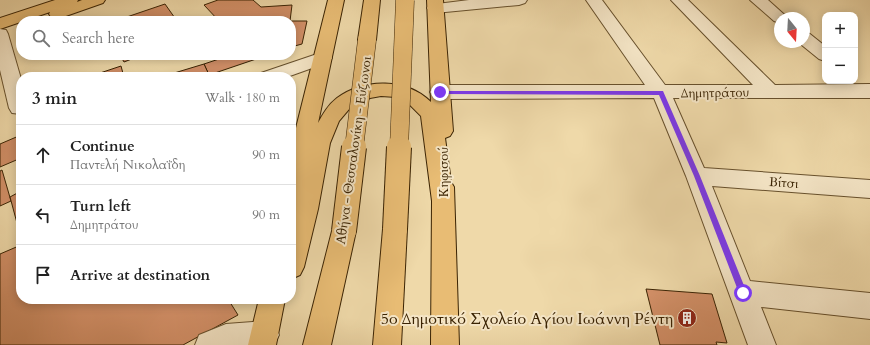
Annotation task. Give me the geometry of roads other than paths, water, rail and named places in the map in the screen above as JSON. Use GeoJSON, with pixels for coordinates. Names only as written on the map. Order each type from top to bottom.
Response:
{"type":"FeatureCollection","features":[{"type":"Feature","properties":{"kind":"main road"},"geometry":{"type":"LineString","coordinates":[[23,16],[70,0]]}},
{"type":"Feature","properties":{"kind":"main road"},"geometry":{"type":"LineString","coordinates":[[51,16],[97,0]]}},
{"type":"Feature","properties":{"kind":"main road"},"geometry":{"type":"LineString","coordinates":[[296,176],[336,0]]}},
{"type":"Feature","properties":{"kind":"main road","name":"Αθήνα - Θεσσαλονίκη - Εύζωνοι"},"geometry":{"type":"LineString","coordinates":[[317,345],[344,231],[372,0]]}},
{"type":"Feature","properties":{"kind":"main road"},"geometry":{"type":"LineString","coordinates":[[387,345],[395,229],[405,0]]}},
{"type":"Feature","properties":{"kind":"main road","name":"Κηφισού"},"geometry":{"type":"LineString","coordinates":[[435,4],[443,127],[444,345]]}},
{"type":"Feature","properties":{"kind":"main road"},"geometry":{"type":"LineString","coordinates":[[0,24],[16,19]]}},
{"type":"Feature","properties":{"kind":"main road"},"geometry":{"type":"LineString","coordinates":[[0,34],[16,29]]}},
{"type":"Feature","properties":{"kind":"main road"},"geometry":{"type":"LineString","coordinates":[[296,249],[323,132],[339,107],[351,98],[366,92],[383,90],[412,96],[423,103],[431,114],[443,201]]}},
{"type":"Feature","properties":{"kind":"main road"},"geometry":{"type":"LineString","coordinates":[[264,340],[271,304]]}},
{"type":"Feature","properties":{"kind":"main road"},"geometry":{"type":"LineString","coordinates":[[264,340],[278,304]]}},
{"type":"Feature","properties":{"kind":"street"},"geometry":{"type":"LineString","coordinates":[[435,4],[519,0]]}},
{"type":"Feature","properties":{"kind":"street"},"geometry":{"type":"LineString","coordinates":[[594,0],[661,93],[697,176],[762,345]]}},
{"type":"Feature","properties":{"kind":"street"},"geometry":{"type":"LineString","coordinates":[[679,0],[771,92]]}},
{"type":"Feature","properties":{"kind":"street"},"geometry":{"type":"LineString","coordinates":[[758,0],[774,13]]}},
{"type":"Feature","properties":{"kind":"street"},"geometry":{"type":"LineString","coordinates":[[0,34],[16,96]]}},
{"type":"Feature","properties":{"kind":"street"},"geometry":{"type":"LineString","coordinates":[[810,43],[822,53]]}},
{"type":"Feature","properties":{"kind":"street"},"geometry":{"type":"LineString","coordinates":[[282,72],[323,58]]}},
{"type":"Feature","properties":{"kind":"street","name":"Δημητράτου"},"geometry":{"type":"LineString","coordinates":[[440,92],[771,92],[866,88]]}},
{"type":"Feature","properties":{"kind":"street","name":"Βίτσι"},"geometry":{"type":"LineString","coordinates":[[697,176],[870,189]]}},
{"type":"Feature","properties":{"kind":"street"},"geometry":{"type":"LineString","coordinates":[[743,293],[870,306]]}},
{"type":"Feature","properties":{"kind":"street"},"geometry":{"type":"LineString","coordinates":[[208,345],[226,338],[264,340]]}},
{"type":"Feature","properties":{"kind":"place","name":"5ο Δημοτικό Σχολείο Αγίου Ιωάννη Ρέντη"},"geometry":{"type":"Point","coordinates":[687,318]}}]}
